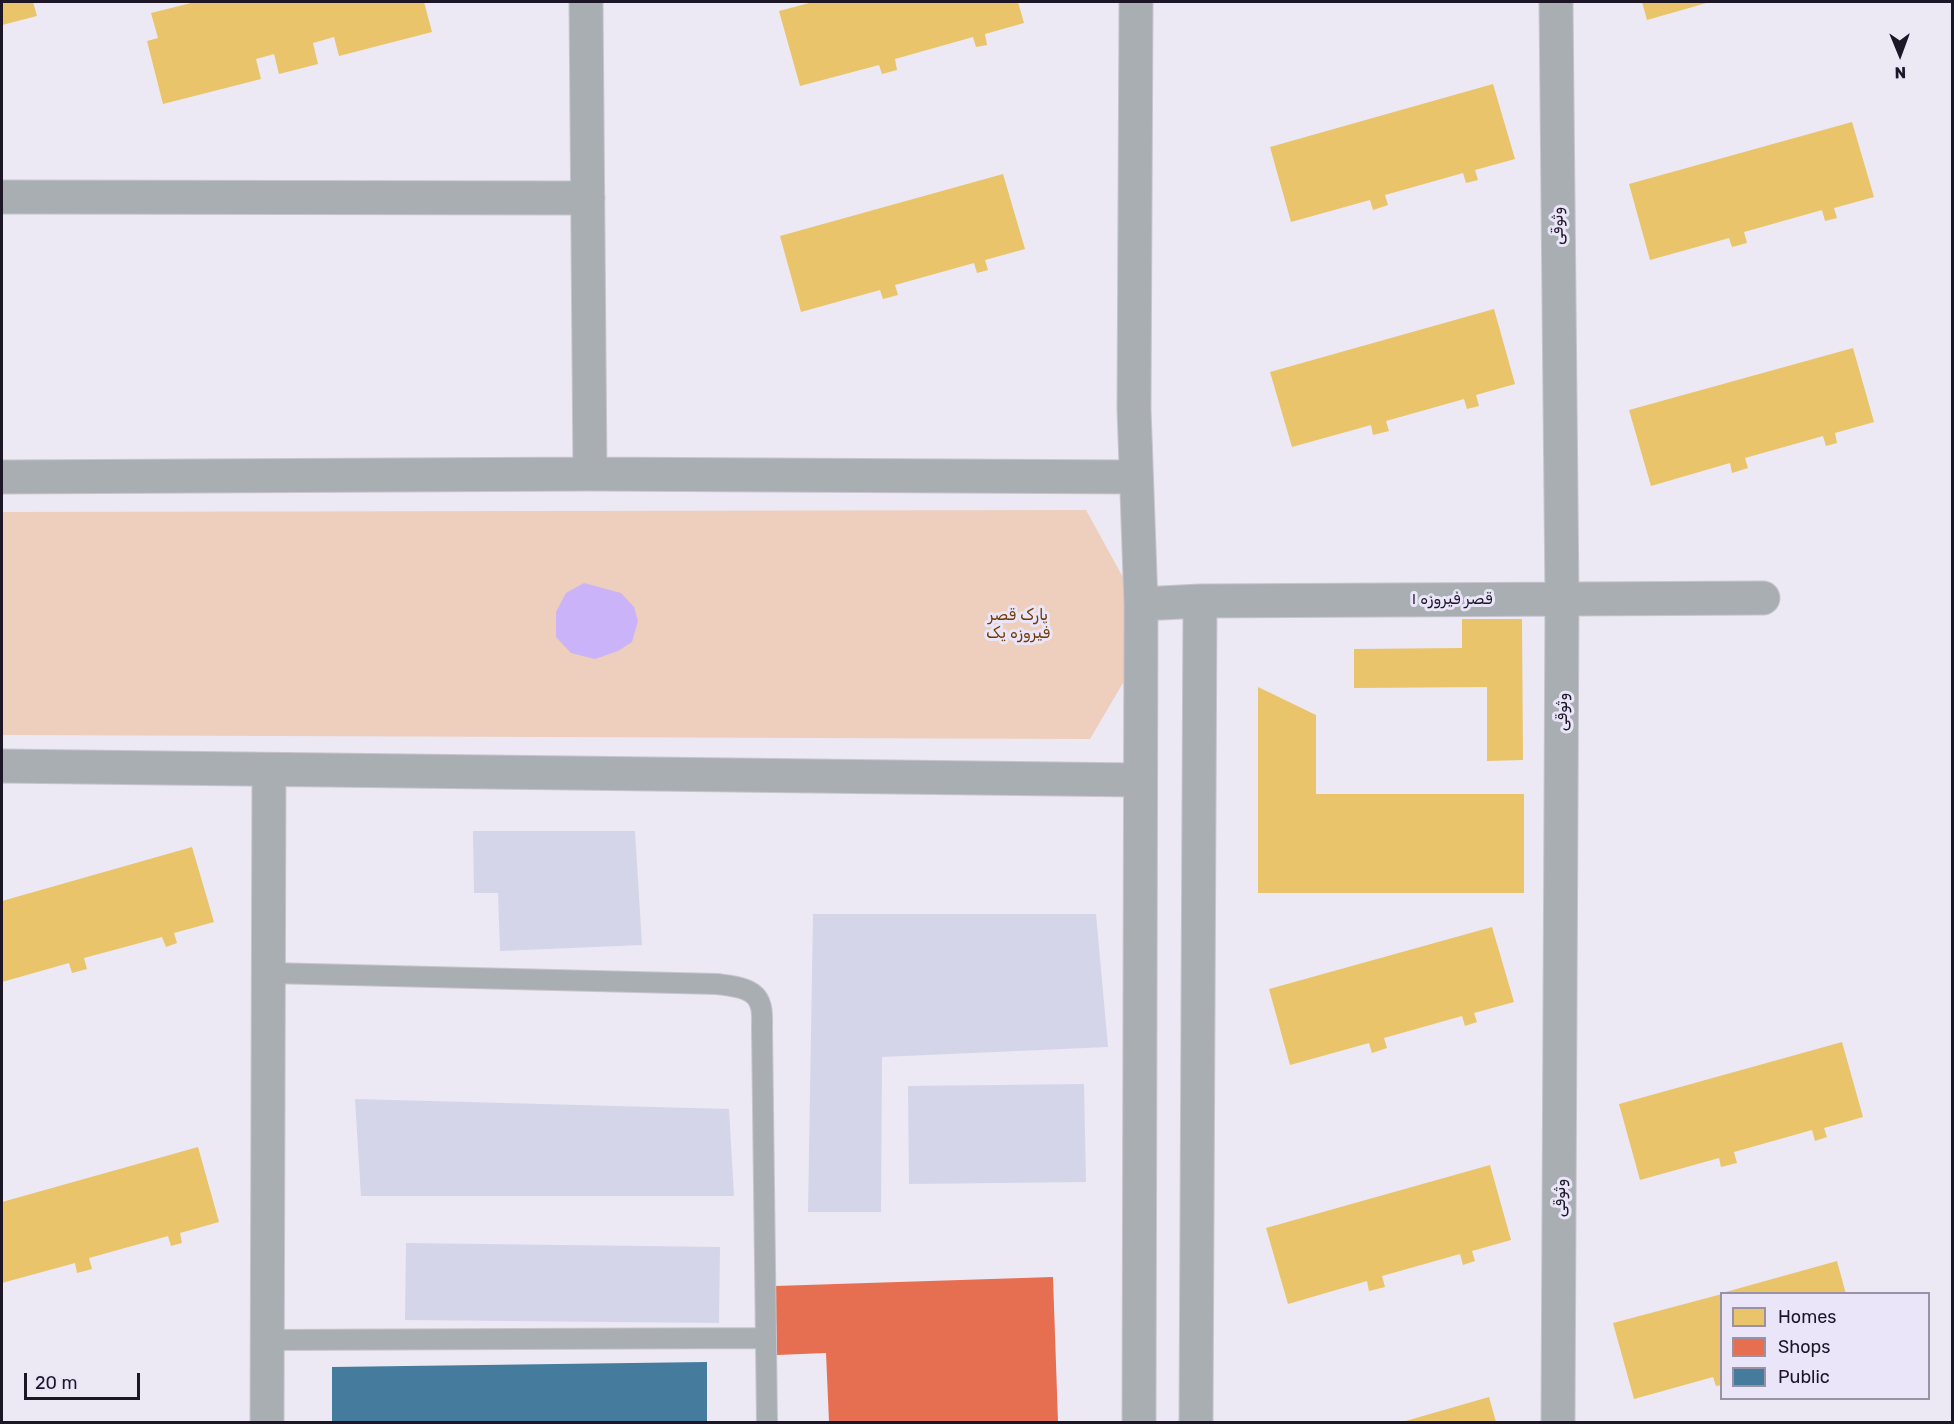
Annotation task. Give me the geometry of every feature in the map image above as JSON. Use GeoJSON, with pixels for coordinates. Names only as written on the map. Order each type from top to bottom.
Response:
{"type":"FeatureCollection","features":[{"type":"Feature","properties":{"kind":"street"},"geometry":{"type":"LineString","coordinates":[[586,2],[590,474]]}},
{"type":"Feature","properties":{"kind":"street"},"geometry":{"type":"LineString","coordinates":[[1136,2],[1134,397],[1140,604],[1138,1422]]}},
{"type":"Feature","properties":{"kind":"street","name":"وثوقی"},"geometry":{"type":"LineString","coordinates":[[1556,2],[1562,598],[1558,1422]]}},
{"type":"Feature","properties":{"kind":"street"},"geometry":{"type":"LineString","coordinates":[[2,197],[588,198]]}},
{"type":"Feature","properties":{"kind":"street"},"geometry":{"type":"LineString","coordinates":[[2,477],[590,474],[1136,477]]}},
{"type":"Feature","properties":{"kind":"street","name":"قصر فیروزه ۱"},"geometry":{"type":"LineString","coordinates":[[1140,604],[1200,601],[1763,598]]}},
{"type":"Feature","properties":{"kind":"street"},"geometry":{"type":"LineString","coordinates":[[1196,1422],[1200,601]]}},
{"type":"Feature","properties":{"kind":"street"},"geometry":{"type":"LineString","coordinates":[[2,766],[1139,780]]}},
{"type":"Feature","properties":{"kind":"street"},"geometry":{"type":"LineString","coordinates":[[267,1422],[269,770]]}},
{"type":"Feature","properties":{"kind":"lane"},"geometry":{"type":"LineString","coordinates":[[268,973],[717,984],[740,988],[755,996],[761,1005],[762,1029],[767,1422]]}},
{"type":"Feature","properties":{"kind":"lane"},"geometry":{"type":"LineString","coordinates":[[267,1340],[766,1338]]}},
{"type":"Feature","properties":{"kind":"green space","name":"پارک قصر فیروزه یک"},"geometry":{"type":"Polygon","coordinates":[[[1086,510],[1153,632],[1090,739],[2,735],[2,512],[1086,510]]]}},
{"type":"Feature","properties":{"kind":"shaded area"},"geometry":{"type":"Polygon","coordinates":[[[584,583],[621,593],[634,607],[638,621],[632,642],[618,651],[595,659],[571,653],[556,637],[556,612],[566,593],[584,583]]]}},
{"type":"Feature","properties":{"kind":"building: Homes"},"geometry":{"type":"Polygon","coordinates":[[[2,2],[33,2],[37,16],[2,25],[2,2]]]}},
{"type":"Feature","properties":{"kind":"building: Homes"},"geometry":{"type":"Polygon","coordinates":[[[195,2],[424,2],[432,32],[339,56],[334,37],[313,43],[318,64],[279,74],[274,54],[256,59],[261,79],[163,104],[147,41],[158,38],[151,13],[195,2]]]}},
{"type":"Feature","properties":{"kind":"building: Homes"},"geometry":{"type":"Polygon","coordinates":[[[813,2],[1018,2],[1024,23],[985,34],[987,45],[976,47],[973,37],[895,59],[897,70],[882,74],[879,65],[800,86],[779,11],[813,2]]]}},
{"type":"Feature","properties":{"kind":"building: Homes"},"geometry":{"type":"Polygon","coordinates":[[[1642,2],[1710,2],[1647,20],[1642,2]]]}},
{"type":"Feature","properties":{"kind":"building: Homes"},"geometry":{"type":"Polygon","coordinates":[[[1493,84],[1515,159],[1475,170],[1478,180],[1466,183],[1463,173],[1385,195],[1388,205],[1373,210],[1370,200],[1291,222],[1270,147],[1493,84]]]}},
{"type":"Feature","properties":{"kind":"building: Homes"},"geometry":{"type":"Polygon","coordinates":[[[1852,122],[1874,197],[1834,208],[1837,218],[1825,221],[1822,210],[1744,232],[1747,243],[1732,247],[1729,238],[1650,260],[1629,184],[1852,122]]]}},
{"type":"Feature","properties":{"kind":"building: Homes"},"geometry":{"type":"Polygon","coordinates":[[[1003,174],[1025,249],[985,260],[988,270],[977,273],[974,263],[895,285],[898,295],[883,299],[880,290],[801,312],[780,236],[1003,174]]]}},
{"type":"Feature","properties":{"kind":"building: Homes"},"geometry":{"type":"Polygon","coordinates":[[[1494,309],[1515,384],[1476,395],[1479,406],[1467,409],[1464,399],[1386,421],[1389,431],[1373,435],[1371,425],[1292,447],[1270,372],[1494,309]]]}},
{"type":"Feature","properties":{"kind":"building: Homes"},"geometry":{"type":"Polygon","coordinates":[[[1853,348],[1874,422],[1835,433],[1837,443],[1826,446],[1823,436],[1745,458],[1748,468],[1732,473],[1730,463],[1651,486],[1629,410],[1853,348]]]}},
{"type":"Feature","properties":{"kind":"building: Homes"},"geometry":{"type":"Polygon","coordinates":[[[1462,619],[1522,619],[1523,760],[1487,761],[1487,687],[1354,688],[1354,649],[1462,648],[1462,619]]]}},
{"type":"Feature","properties":{"kind":"building: Homes"},"geometry":{"type":"Polygon","coordinates":[[[1258,687],[1316,715],[1316,794],[1524,794],[1524,893],[1258,893],[1258,687]]]}},
{"type":"Feature","properties":{"kind":"building: Homes"},"geometry":{"type":"Polygon","coordinates":[[[192,847],[214,922],[174,933],[177,943],[166,947],[162,937],[84,958],[87,969],[72,973],[69,963],[2,982],[2,901],[192,847]]]}},
{"type":"Feature","properties":{"kind":"building: Homes"},"geometry":{"type":"Polygon","coordinates":[[[1492,927],[1514,1002],[1474,1013],[1477,1022],[1465,1026],[1462,1016],[1384,1038],[1387,1048],[1372,1053],[1369,1043],[1290,1065],[1269,989],[1492,927]]]}},
{"type":"Feature","properties":{"kind":"building: Homes"},"geometry":{"type":"Polygon","coordinates":[[[1842,1042],[1863,1117],[1824,1128],[1827,1137],[1815,1141],[1812,1130],[1734,1152],[1737,1163],[1721,1167],[1719,1158],[1640,1180],[1619,1104],[1842,1042]]]}},
{"type":"Feature","properties":{"kind":"building: Homes"},"geometry":{"type":"Polygon","coordinates":[[[198,1147],[219,1222],[180,1233],[182,1243],[171,1246],[168,1236],[89,1258],[92,1269],[77,1273],[75,1263],[2,1283],[2,1202],[198,1147]]]}},
{"type":"Feature","properties":{"kind":"building: Homes"},"geometry":{"type":"Polygon","coordinates":[[[1490,1165],[1511,1240],[1472,1251],[1475,1261],[1463,1265],[1460,1254],[1382,1276],[1385,1287],[1369,1291],[1367,1281],[1288,1304],[1266,1228],[1490,1165]]]}},
{"type":"Feature","properties":{"kind":"building: Homes"},"geometry":{"type":"Polygon","coordinates":[[[1837,1261],[1845,1292],[1726,1292],[1837,1261]]]}},
{"type":"Feature","properties":{"kind":"building: Homes"},"geometry":{"type":"Polygon","coordinates":[[[1720,1295],[1720,1385],[1716,1386],[1713,1377],[1634,1399],[1613,1323],[1720,1295]]]}},
{"type":"Feature","properties":{"kind":"building: Homes"},"geometry":{"type":"Polygon","coordinates":[[[1489,1397],[1496,1422],[1402,1422],[1489,1397]]]}},
{"type":"Feature","properties":{"kind":"building: Shops"},"geometry":{"type":"Polygon","coordinates":[[[1053,1277],[1058,1422],[829,1422],[826,1353],[777,1355],[775,1286],[1053,1277]]]}},
{"type":"Feature","properties":{"kind":"building: Public"},"geometry":{"type":"Polygon","coordinates":[[[707,1362],[707,1422],[332,1422],[332,1367],[707,1362]]]}},
{"type":"Feature","properties":{"kind":"building: Other"},"geometry":{"type":"Polygon","coordinates":[[[473,831],[635,831],[642,945],[500,951],[498,893],[474,893],[473,831]]]}},
{"type":"Feature","properties":{"kind":"building: Other"},"geometry":{"type":"Polygon","coordinates":[[[813,914],[1096,914],[1108,1047],[882,1057],[881,1212],[808,1212],[813,914]]]}},
{"type":"Feature","properties":{"kind":"building: Other"},"geometry":{"type":"Polygon","coordinates":[[[1084,1084],[1086,1182],[909,1184],[908,1086],[1084,1084]]]}},
{"type":"Feature","properties":{"kind":"building: Other"},"geometry":{"type":"Polygon","coordinates":[[[355,1099],[729,1109],[734,1196],[361,1196],[355,1099]]]}},
{"type":"Feature","properties":{"kind":"building: Other"},"geometry":{"type":"Polygon","coordinates":[[[406,1243],[720,1247],[719,1323],[405,1320],[406,1243]]]}}]}
